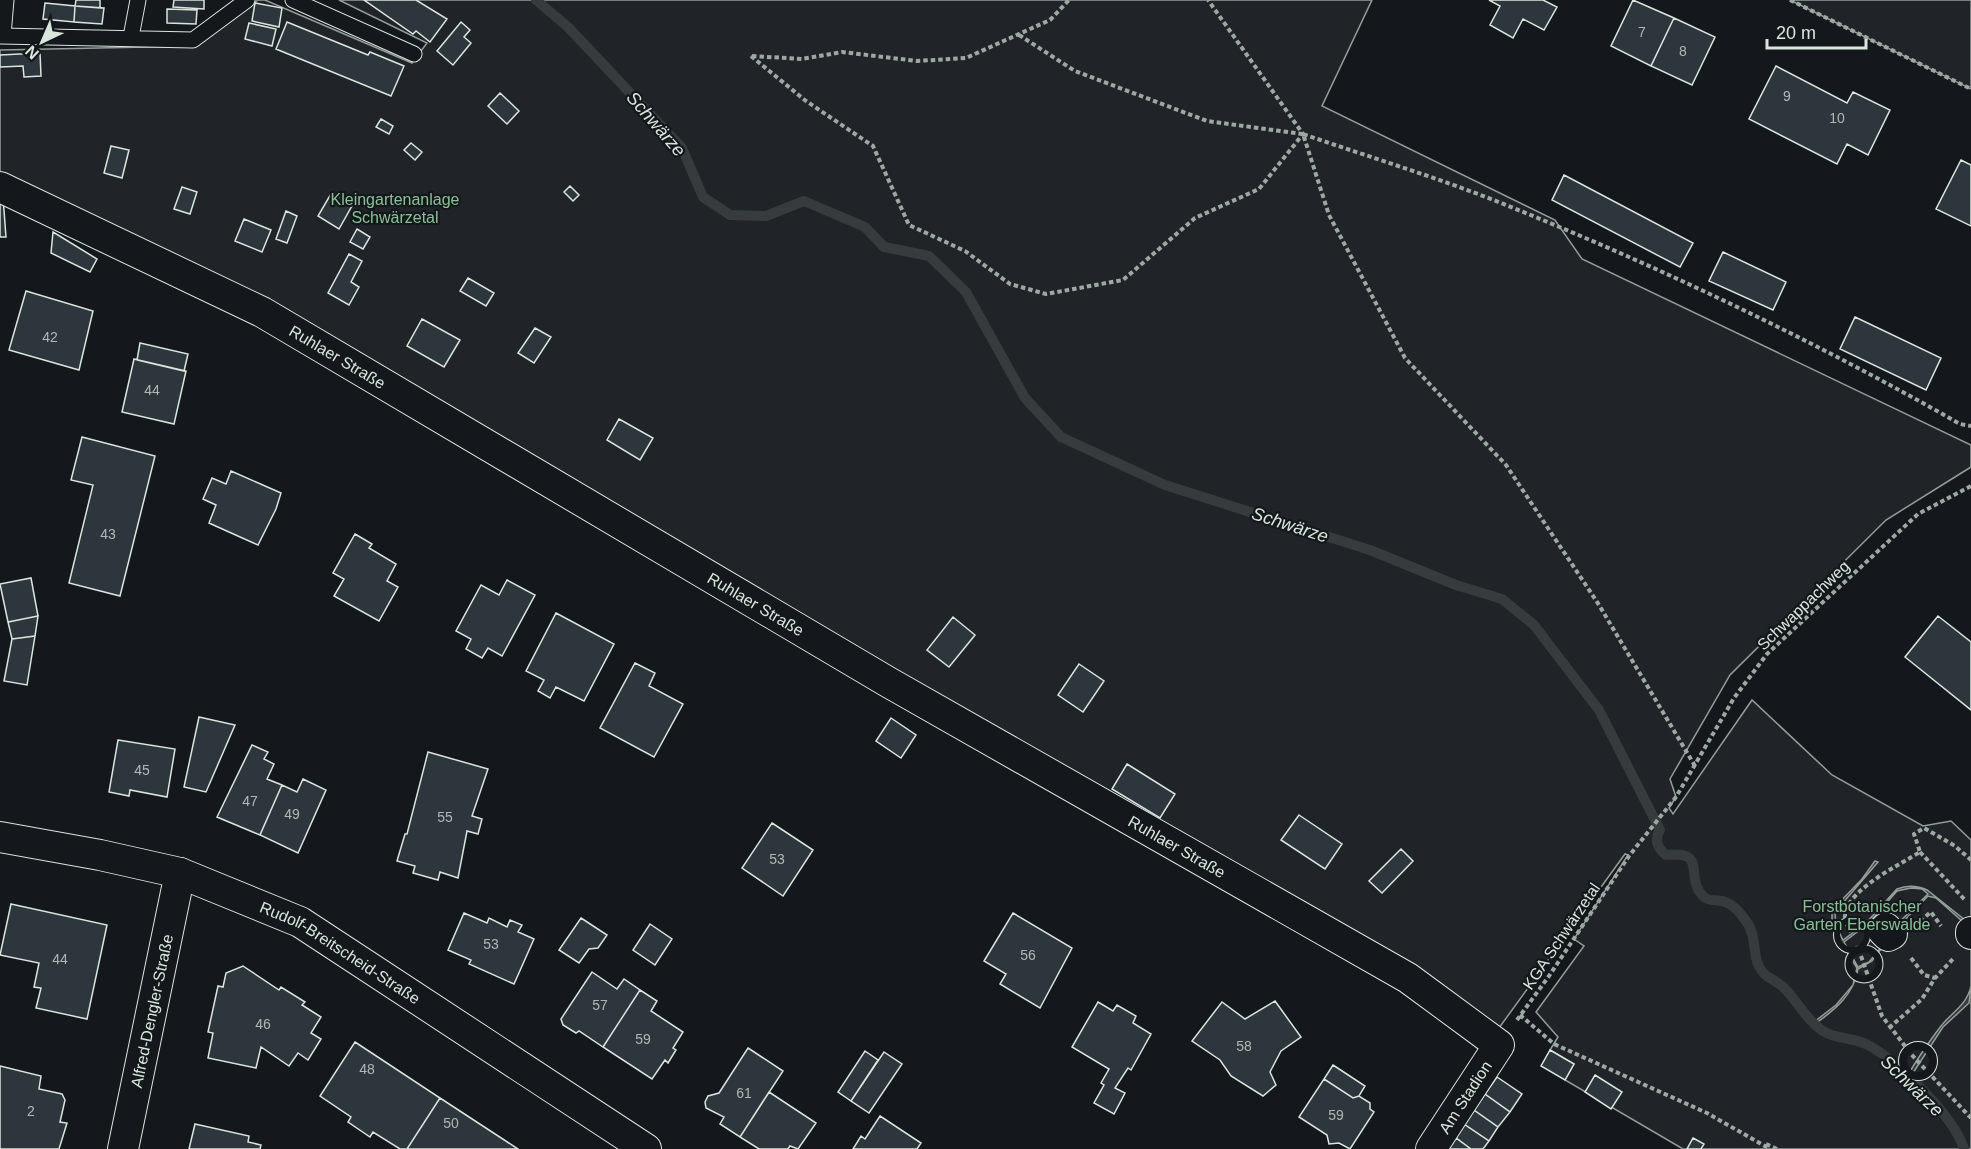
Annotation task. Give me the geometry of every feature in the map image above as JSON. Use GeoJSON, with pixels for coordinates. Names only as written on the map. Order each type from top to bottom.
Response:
{"type":"FeatureCollection","features":[{"type":"Feature","properties":{"kind":"street","name":"Ruhlaer Straße"},"geometry":{"type":"LineString","coordinates":[[0,188],[262,312],[888,682],[1408,978],[1499,1045]]}},
{"type":"Feature","properties":{"kind":"street","name":"Rudolf-Breitscheid-Straße"},"geometry":{"type":"LineString","coordinates":[[0,837],[100,855],[180,873],[300,922],[646,1149]]}},
{"type":"Feature","properties":{"kind":"street","name":"Alfred-Dengler-Straße"},"geometry":{"type":"LineString","coordinates":[[123,1149],[180,873]]}},
{"type":"Feature","properties":{"kind":"street","name":"Am Stadion"},"geometry":{"type":"LineString","coordinates":[[1431,1149],[1499,1045]]}},
{"type":"Feature","properties":{"kind":"lane"},"geometry":{"type":"LineString","coordinates":[[6,0],[1,35],[193,40],[227,6],[247,0]]}},
{"type":"Feature","properties":{"kind":"lane"},"geometry":{"type":"LineString","coordinates":[[131,37],[138,0]]}},
{"type":"Feature","properties":{"kind":"lane"},"geometry":{"type":"LineString","coordinates":[[293,0],[414,54]]}},
{"type":"Feature","properties":{"kind":"path"},"geometry":{"type":"LineString","coordinates":[[1069,0],[1050,20],[966,58],[917,61],[842,52],[802,59],[751,56],[806,100],[873,146],[909,225],[965,251],[1010,284],[1046,294],[1122,280],[1196,218],[1259,189],[1303,134]]}},
{"type":"Feature","properties":{"kind":"path"},"geometry":{"type":"LineString","coordinates":[[1208,0],[1303,134],[1329,215],[1405,358],[1506,465],[1599,605],[1695,766]]}},
{"type":"Feature","properties":{"kind":"path"},"geometry":{"type":"LineString","coordinates":[[1790,0],[1971,89]]}},
{"type":"Feature","properties":{"kind":"path"},"geometry":{"type":"LineString","coordinates":[[1019,35],[1076,70],[1207,121],[1303,134],[1499,202],[1623,254],[1875,375],[1960,424],[1971,426]]}},
{"type":"Feature","properties":{"kind":"path","name":"Schwappachweg"},"geometry":{"type":"LineString","coordinates":[[1669,808],[1734,698],[1767,654],[1918,514],[1971,486]]}},
{"type":"Feature","properties":{"kind":"path","name":"KGA Schwärzetal"},"geometry":{"type":"LineString","coordinates":[[1499,1045],[1642,838],[1669,808]]}},
{"type":"Feature","properties":{"kind":"path"},"geometry":{"type":"LineString","coordinates":[[1971,860],[1955,846],[1924,828],[1914,834],[1920,852],[1971,906]]}},
{"type":"Feature","properties":{"kind":"path"},"geometry":{"type":"LineString","coordinates":[[1851,932],[1845,918],[1849,905],[1875,877],[1920,852]]}},
{"type":"Feature","properties":{"kind":"path"},"geometry":{"type":"LineString","coordinates":[[1889,1028],[1922,999],[1961,939],[1931,912],[1900,927]]}},
{"type":"Feature","properties":{"kind":"path"},"geometry":{"type":"LineString","coordinates":[[1908,955],[1924,975],[1935,978]]}},
{"type":"Feature","properties":{"kind":"path"},"geometry":{"type":"LineString","coordinates":[[1864,964],[1876,1005],[1889,1028],[1971,1118]]}},
{"type":"Feature","properties":{"kind":"path"},"geometry":{"type":"LineString","coordinates":[[1520,1015],[1554,1044],[1707,1113],[1777,1149]]}},
{"type":"Feature","properties":{"kind":"path"},"geometry":{"type":"LineString","coordinates":[[1760,1141],[1770,1149]]}},
{"type":"Feature","properties":{"kind":"green space"},"geometry":{"type":"Polygon","coordinates":[[[258,0],[265,0],[412,63],[427,43],[339,0],[1372,0],[1322,106],[1555,220],[1582,259],[1971,445],[1971,467],[1886,520],[1730,675],[1670,779],[1676,797],[1669,808],[1673,814],[1752,700],[1832,775],[1923,826],[1951,821],[1971,840],[1971,1149],[1683,1149],[1565,1080],[1574,1064],[1550,1050],[1558,1037],[1536,1012],[1584,946],[1574,939],[1628,855],[1625,854],[1499,1028],[0,175],[0,50],[197,46],[258,0]]]}},
{"type":"Feature","properties":{"kind":"green space"},"geometry":{"type":"Polygon","coordinates":[[[1790,0],[1971,0],[1971,89],[1790,0]]]}},
{"type":"Feature","properties":{"kind":"shaded area"},"geometry":{"type":"Polygon","coordinates":[[[1875,861],[1878,862],[1835,912],[1836,926],[1843,940],[1866,923],[1897,889],[1909,887],[1916,887],[1927,890],[1965,920],[1971,929],[1936,898],[1928,896],[1895,930],[1872,961],[1858,969],[1853,985],[1857,968],[1838,937],[1832,923],[1832,915],[1833,909],[1862,879],[1875,861]],[[1911,888],[1897,891],[1869,923],[1844,942],[1858,967],[1869,962],[1879,950],[1885,936],[1928,894],[1922,889],[1911,888]]]}},
{"type":"Feature","properties":{"kind":"shaded area"},"geometry":{"type":"Polygon","coordinates":[[[1853,985],[1837,1007],[1815,1024],[1814,1022],[1836,1005],[1853,985]]]}},
{"type":"Feature","properties":{"kind":"shaded area"},"geometry":{"type":"Polygon","coordinates":[[[1971,986],[1969,1003],[1943,1027],[1909,1079],[1907,1077],[1919,1058],[1941,1026],[1963,1003],[1971,986]]]}},
{"type":"Feature","properties":{"kind":"building"},"geometry":{"type":"Polygon","coordinates":[[[76,0],[100,0],[100,8],[75,6],[76,0]]]}},
{"type":"Feature","properties":{"kind":"building"},"geometry":{"type":"Polygon","coordinates":[[[174,0],[204,0],[204,9],[173,7],[174,0]]]}},
{"type":"Feature","properties":{"kind":"building"},"geometry":{"type":"Polygon","coordinates":[[[364,0],[416,0],[447,19],[430,42],[416,31],[413,34],[364,0]]]}},
{"type":"Feature","properties":{"kind":"building"},"geometry":{"type":"Polygon","coordinates":[[[1489,0],[1543,0],[1557,7],[1544,30],[1523,19],[1513,38],[1490,25],[1500,6],[1489,0]]]}},
{"type":"Feature","properties":{"kind":"building"},"geometry":{"type":"Polygon","coordinates":[[[1633,0],[1674,18],[1651,66],[1611,46],[1633,0]]]}},
{"type":"Feature","properties":{"kind":"building"},"geometry":{"type":"Polygon","coordinates":[[[45,3],[75,6],[74,22],[43,19],[45,3]]]}},
{"type":"Feature","properties":{"kind":"building"},"geometry":{"type":"Polygon","coordinates":[[[255,3],[282,8],[279,27],[252,21],[255,3]]]}},
{"type":"Feature","properties":{"kind":"building"},"geometry":{"type":"Polygon","coordinates":[[[75,6],[104,8],[102,24],[74,22],[75,6]]]}},
{"type":"Feature","properties":{"kind":"building"},"geometry":{"type":"Polygon","coordinates":[[[167,9],[197,10],[196,24],[167,23],[167,9]]]}},
{"type":"Feature","properties":{"kind":"building"},"geometry":{"type":"Polygon","coordinates":[[[1674,18],[1715,37],[1692,85],[1651,66],[1674,18]]]}},
{"type":"Feature","properties":{"kind":"building"},"geometry":{"type":"Polygon","coordinates":[[[287,22],[368,55],[370,52],[404,66],[391,96],[276,49],[287,22]]]}},
{"type":"Feature","properties":{"kind":"building"},"geometry":{"type":"Polygon","coordinates":[[[461,22],[470,30],[464,37],[471,43],[453,65],[437,51],[461,22]]]}},
{"type":"Feature","properties":{"kind":"building"},"geometry":{"type":"Polygon","coordinates":[[[249,23],[276,29],[272,46],[245,39],[249,23]]]}},
{"type":"Feature","properties":{"kind":"building"},"geometry":{"type":"Polygon","coordinates":[[[40,53],[41,76],[24,77],[23,66],[0,67],[0,55],[40,53]]]}},
{"type":"Feature","properties":{"kind":"building"},"geometry":{"type":"Polygon","coordinates":[[[1776,66],[1847,103],[1853,92],[1890,110],[1868,155],[1847,144],[1837,164],[1749,119],[1776,66]]]}},
{"type":"Feature","properties":{"kind":"building"},"geometry":{"type":"Polygon","coordinates":[[[500,93],[519,111],[507,124],[488,106],[500,93]]]}},
{"type":"Feature","properties":{"kind":"building"},"geometry":{"type":"Polygon","coordinates":[[[381,119],[393,126],[389,134],[376,127],[381,119]]]}},
{"type":"Feature","properties":{"kind":"building"},"geometry":{"type":"Polygon","coordinates":[[[411,143],[422,152],[415,160],[404,150],[411,143]]]}},
{"type":"Feature","properties":{"kind":"building"},"geometry":{"type":"Polygon","coordinates":[[[111,146],[129,150],[122,178],[104,173],[111,146]]]}},
{"type":"Feature","properties":{"kind":"building"},"geometry":{"type":"Polygon","coordinates":[[[1961,160],[1971,165],[1971,226],[1936,209],[1961,160]]]}},
{"type":"Feature","properties":{"kind":"building"},"geometry":{"type":"Polygon","coordinates":[[[1564,175],[1693,243],[1680,267],[1552,200],[1564,175]]]}},
{"type":"Feature","properties":{"kind":"building"},"geometry":{"type":"Polygon","coordinates":[[[570,186],[579,195],[573,201],[564,192],[570,186]]]}},
{"type":"Feature","properties":{"kind":"building"},"geometry":{"type":"Polygon","coordinates":[[[182,187],[197,192],[190,214],[174,209],[182,187]]]}},
{"type":"Feature","properties":{"kind":"building"},"geometry":{"type":"Polygon","coordinates":[[[332,192],[353,204],[339,229],[318,216],[332,192]]]}},
{"type":"Feature","properties":{"kind":"building"},"geometry":{"type":"Polygon","coordinates":[[[0,195],[3,197],[6,237],[0,237],[0,195]]]}},
{"type":"Feature","properties":{"kind":"building"},"geometry":{"type":"Polygon","coordinates":[[[286,211],[297,216],[287,243],[276,239],[286,211]]]}},
{"type":"Feature","properties":{"kind":"building"},"geometry":{"type":"Polygon","coordinates":[[[244,219],[271,230],[262,252],[235,241],[244,219]]]}},
{"type":"Feature","properties":{"kind":"building"},"geometry":{"type":"Polygon","coordinates":[[[357,229],[370,237],[363,249],[350,242],[357,229]]]}},
{"type":"Feature","properties":{"kind":"building"},"geometry":{"type":"Polygon","coordinates":[[[53,232],[97,259],[90,272],[51,253],[53,232]]]}},
{"type":"Feature","properties":{"kind":"building"},"geometry":{"type":"Polygon","coordinates":[[[1723,252],[1786,282],[1773,310],[1709,281],[1723,252]]]}},
{"type":"Feature","properties":{"kind":"building"},"geometry":{"type":"Polygon","coordinates":[[[349,254],[362,261],[351,282],[359,287],[349,305],[328,293],[349,254]]]}},
{"type":"Feature","properties":{"kind":"building"},"geometry":{"type":"Polygon","coordinates":[[[468,278],[494,293],[486,306],[460,291],[468,278]]]}},
{"type":"Feature","properties":{"kind":"building"},"geometry":{"type":"Polygon","coordinates":[[[26,291],[93,311],[79,370],[9,350],[26,291]]]}},
{"type":"Feature","properties":{"kind":"building"},"geometry":{"type":"Polygon","coordinates":[[[1855,317],[1941,358],[1926,390],[1840,349],[1855,317]]]}},
{"type":"Feature","properties":{"kind":"building"},"geometry":{"type":"Polygon","coordinates":[[[422,319],[460,340],[444,367],[407,346],[422,319]]]}},
{"type":"Feature","properties":{"kind":"building"},"geometry":{"type":"Polygon","coordinates":[[[535,328],[551,337],[534,363],[518,353],[535,328]]]}},
{"type":"Feature","properties":{"kind":"building"},"geometry":{"type":"Polygon","coordinates":[[[140,343],[188,354],[184,371],[137,360],[140,343]]]}},
{"type":"Feature","properties":{"kind":"building"},"geometry":{"type":"Polygon","coordinates":[[[134,359],[186,371],[174,424],[122,412],[134,359]]]}},
{"type":"Feature","properties":{"kind":"building"},"geometry":{"type":"Polygon","coordinates":[[[619,419],[653,438],[640,460],[607,440],[619,419]]]}},
{"type":"Feature","properties":{"kind":"building"},"geometry":{"type":"Polygon","coordinates":[[[82,437],[155,456],[120,596],[69,583],[93,485],[71,480],[82,437]]]}},
{"type":"Feature","properties":{"kind":"building"},"geometry":{"type":"Polygon","coordinates":[[[231,471],[281,493],[276,509],[258,545],[209,523],[216,505],[203,499],[212,478],[226,484],[231,471]]]}},
{"type":"Feature","properties":{"kind":"building"},"geometry":{"type":"Polygon","coordinates":[[[355,534],[372,544],[369,548],[396,564],[387,581],[398,587],[379,621],[334,596],[344,579],[333,573],[355,534]]]}},
{"type":"Feature","properties":{"kind":"building"},"geometry":{"type":"Polygon","coordinates":[[[31,578],[38,616],[8,622],[0,584],[31,578]]]}},
{"type":"Feature","properties":{"kind":"building"},"geometry":{"type":"Polygon","coordinates":[[[507,580],[535,595],[502,656],[488,648],[482,658],[466,649],[471,639],[456,631],[481,585],[499,595],[507,580]]]}},
{"type":"Feature","properties":{"kind":"building"},"geometry":{"type":"Polygon","coordinates":[[[556,613],[614,644],[584,701],[556,687],[550,698],[538,691],[544,680],[526,671],[556,613]]]}},
{"type":"Feature","properties":{"kind":"building"},"geometry":{"type":"Polygon","coordinates":[[[38,616],[35,636],[12,639],[8,622],[38,616]]]}},
{"type":"Feature","properties":{"kind":"building"},"geometry":{"type":"Polygon","coordinates":[[[1938,616],[1971,642],[1971,710],[1905,657],[1938,616]]]}},
{"type":"Feature","properties":{"kind":"building"},"geometry":{"type":"Polygon","coordinates":[[[953,617],[975,635],[949,667],[927,650],[953,617]]]}},
{"type":"Feature","properties":{"kind":"building"},"geometry":{"type":"Polygon","coordinates":[[[35,636],[27,685],[4,681],[12,639],[35,636]]]}},
{"type":"Feature","properties":{"kind":"building"},"geometry":{"type":"Polygon","coordinates":[[[635,663],[655,673],[649,686],[683,704],[654,757],[600,728],[635,663]]]}},
{"type":"Feature","properties":{"kind":"building"},"geometry":{"type":"Polygon","coordinates":[[[1079,664],[1104,681],[1083,712],[1058,695],[1079,664]]]}},
{"type":"Feature","properties":{"kind":"building"},"geometry":{"type":"Polygon","coordinates":[[[199,717],[235,725],[206,792],[184,787],[199,717]]]}},
{"type":"Feature","properties":{"kind":"building"},"geometry":{"type":"Polygon","coordinates":[[[891,718],[916,735],[901,758],[876,741],[891,718]]]}},
{"type":"Feature","properties":{"kind":"building"},"geometry":{"type":"Polygon","coordinates":[[[118,740],[175,749],[167,797],[130,790],[129,796],[109,792],[118,740]]]}},
{"type":"Feature","properties":{"kind":"building"},"geometry":{"type":"Polygon","coordinates":[[[252,745],[268,752],[264,759],[274,764],[267,779],[282,785],[260,835],[217,817],[252,745]]]}},
{"type":"Feature","properties":{"kind":"building"},"geometry":{"type":"Polygon","coordinates":[[[428,752],[488,769],[472,816],[482,819],[478,834],[467,831],[458,878],[440,872],[438,880],[413,873],[415,866],[397,861],[405,834],[407,834],[428,752]]]}},
{"type":"Feature","properties":{"kind":"building"},"geometry":{"type":"Polygon","coordinates":[[[1127,764],[1175,794],[1160,818],[1112,789],[1127,764]]]}},
{"type":"Feature","properties":{"kind":"building"},"geometry":{"type":"Polygon","coordinates":[[[303,779],[326,790],[298,853],[260,835],[282,785],[297,792],[303,779]]]}},
{"type":"Feature","properties":{"kind":"building"},"geometry":{"type":"Polygon","coordinates":[[[1299,815],[1342,844],[1325,869],[1281,840],[1299,815]]]}},
{"type":"Feature","properties":{"kind":"building"},"geometry":{"type":"Polygon","coordinates":[[[772,823],[813,850],[783,896],[742,868],[772,823]]]}},
{"type":"Feature","properties":{"kind":"building"},"geometry":{"type":"Polygon","coordinates":[[[1401,849],[1413,861],[1382,893],[1369,881],[1401,849]]]}},
{"type":"Feature","properties":{"kind":"building"},"geometry":{"type":"Polygon","coordinates":[[[11,904],[107,925],[87,1019],[36,1008],[41,988],[34,987],[39,963],[0,955],[11,904]]]}},
{"type":"Feature","properties":{"kind":"building"},"geometry":{"type":"Polygon","coordinates":[[[464,913],[487,923],[489,918],[507,927],[510,920],[522,925],[518,932],[534,939],[514,984],[469,964],[471,960],[448,950],[464,913]]]}},
{"type":"Feature","properties":{"kind":"building"},"geometry":{"type":"Polygon","coordinates":[[[1013,913],[1072,948],[1040,1008],[1000,984],[1006,974],[984,961],[1013,913]]]}},
{"type":"Feature","properties":{"kind":"building"},"geometry":{"type":"Polygon","coordinates":[[[581,918],[607,935],[598,948],[589,949],[579,963],[559,950],[581,918]]]}},
{"type":"Feature","properties":{"kind":"building"},"geometry":{"type":"Polygon","coordinates":[[[650,924],[672,939],[655,965],[633,950],[650,924]]]}},
{"type":"Feature","properties":{"kind":"building"},"geometry":{"type":"Polygon","coordinates":[[[243,966],[279,990],[281,987],[305,1002],[302,1005],[321,1017],[311,1033],[321,1039],[308,1060],[298,1053],[289,1066],[261,1047],[256,1068],[208,1058],[213,1033],[208,1032],[218,986],[223,987],[226,973],[243,966]]]}},
{"type":"Feature","properties":{"kind":"building"},"geometry":{"type":"Polygon","coordinates":[[[592,972],[617,989],[624,979],[640,990],[603,1047],[579,1031],[576,1033],[563,1025],[561,1019],[592,972]]]}},
{"type":"Feature","properties":{"kind":"building"},"geometry":{"type":"Polygon","coordinates":[[[640,990],[657,1001],[651,1011],[683,1032],[673,1048],[676,1050],[668,1063],[665,1060],[652,1079],[603,1047],[640,990]]]}},
{"type":"Feature","properties":{"kind":"building"},"geometry":{"type":"Polygon","coordinates":[[[1275,1001],[1301,1037],[1281,1051],[1270,1072],[1276,1085],[1263,1096],[1231,1076],[1220,1060],[1192,1041],[1222,1002],[1245,1019],[1275,1001]]]}},
{"type":"Feature","properties":{"kind":"building"},"geometry":{"type":"Polygon","coordinates":[[[1098,1002],[1113,1011],[1117,1005],[1136,1016],[1133,1023],[1151,1034],[1131,1070],[1128,1068],[1115,1088],[1125,1093],[1114,1114],[1094,1103],[1104,1085],[1101,1083],[1109,1069],[1072,1047],[1098,1002]]]}},
{"type":"Feature","properties":{"kind":"building"},"geometry":{"type":"Polygon","coordinates":[[[355,1042],[440,1098],[407,1149],[400,1149],[373,1132],[370,1137],[348,1122],[351,1117],[320,1096],[355,1042]]]}},
{"type":"Feature","properties":{"kind":"building"},"geometry":{"type":"Polygon","coordinates":[[[748,1048],[783,1071],[740,1137],[720,1124],[724,1117],[706,1108],[705,1102],[708,1096],[719,1093],[748,1048]]]}},
{"type":"Feature","properties":{"kind":"building"},"geometry":{"type":"Polygon","coordinates":[[[1550,1050],[1574,1064],[1565,1080],[1541,1066],[1550,1050]]]}},
{"type":"Feature","properties":{"kind":"building"},"geometry":{"type":"Polygon","coordinates":[[[865,1051],[878,1060],[851,1101],[838,1092],[865,1051]]]}},
{"type":"Feature","properties":{"kind":"building"},"geometry":{"type":"Polygon","coordinates":[[[884,1052],[902,1064],[869,1113],[851,1101],[884,1052]]]}},
{"type":"Feature","properties":{"kind":"building"},"geometry":{"type":"Polygon","coordinates":[[[1333,1065],[1365,1086],[1359,1096],[1353,1098],[1324,1079],[1333,1065]]]}},
{"type":"Feature","properties":{"kind":"building"},"geometry":{"type":"Polygon","coordinates":[[[0,1066],[41,1076],[39,1089],[62,1094],[65,1100],[60,1122],[67,1123],[59,1149],[0,1149],[0,1066]]]}},
{"type":"Feature","properties":{"kind":"building"},"geometry":{"type":"Polygon","coordinates":[[[1595,1075],[1622,1092],[1611,1109],[1585,1092],[1595,1075]]]}},
{"type":"Feature","properties":{"kind":"building"},"geometry":{"type":"Polygon","coordinates":[[[1497,1077],[1522,1094],[1510,1112],[1485,1094],[1497,1077]]]}},
{"type":"Feature","properties":{"kind":"building"},"geometry":{"type":"Polygon","coordinates":[[[1324,1079],[1353,1098],[1359,1096],[1370,1103],[1370,1109],[1374,1112],[1350,1149],[1339,1143],[1329,1144],[1327,1135],[1299,1117],[1324,1079]]]}},
{"type":"Feature","properties":{"kind":"building"},"geometry":{"type":"Polygon","coordinates":[[[769,1092],[816,1123],[798,1149],[790,1146],[788,1149],[759,1149],[740,1137],[769,1092]]]}},
{"type":"Feature","properties":{"kind":"building"},"geometry":{"type":"Polygon","coordinates":[[[1485,1094],[1510,1112],[1498,1127],[1474,1110],[1485,1094]]]}},
{"type":"Feature","properties":{"kind":"building"},"geometry":{"type":"Polygon","coordinates":[[[440,1098],[518,1149],[407,1149],[440,1098]]]}},
{"type":"Feature","properties":{"kind":"building"},"geometry":{"type":"Polygon","coordinates":[[[1474,1110],[1498,1127],[1489,1141],[1464,1124],[1474,1110]]]}},
{"type":"Feature","properties":{"kind":"building"},"geometry":{"type":"Polygon","coordinates":[[[880,1116],[921,1143],[917,1149],[853,1149],[861,1136],[865,1139],[880,1116]]]}},
{"type":"Feature","properties":{"kind":"building"},"geometry":{"type":"Polygon","coordinates":[[[195,1124],[249,1136],[248,1142],[261,1145],[260,1149],[189,1149],[195,1124]]]}},
{"type":"Feature","properties":{"kind":"building"},"geometry":{"type":"Polygon","coordinates":[[[1464,1124],[1489,1141],[1483,1149],[1471,1149],[1455,1137],[1464,1124]]]}},
{"type":"Feature","properties":{"kind":"building"},"geometry":{"type":"Polygon","coordinates":[[[1456,1138],[1471,1149],[1448,1149],[1456,1138]]]}},
{"type":"Feature","properties":{"kind":"building"},"geometry":{"type":"Polygon","coordinates":[[[1693,1138],[1704,1144],[1701,1149],[1687,1149],[1693,1138]]]}},
{"type":"Feature","properties":{"kind":"waterway","name":"Schwärze"},"geometry":{"type":"LineString","coordinates":[[536,0],[568,27],[682,148],[703,197],[730,215],[766,216],[804,201],[865,227],[884,247],[929,256],[966,292],[1025,398],[1061,437],[1165,485],[1370,550],[1456,585],[1502,599],[1534,625],[1599,710],[1660,830],[1657,840],[1660,849],[1666,855],[1688,857],[1694,867],[1698,890],[1704,897],[1729,903],[1741,914],[1751,931],[1756,959],[1762,971],[1783,987],[1823,1031],[1870,1046],[1910,1077],[1938,1106],[1964,1149]]}},
{"type":"Feature","properties":{"kind":"park label","name":"Kleingartenanlage Schwärzetal"},"geometry":{"type":"Point","coordinates":[395,208]}},
{"type":"Feature","properties":{"kind":"park label","name":"Forstbotanischer Garten Eberswalde"},"geometry":{"type":"Point","coordinates":[1862,915]}}]}
